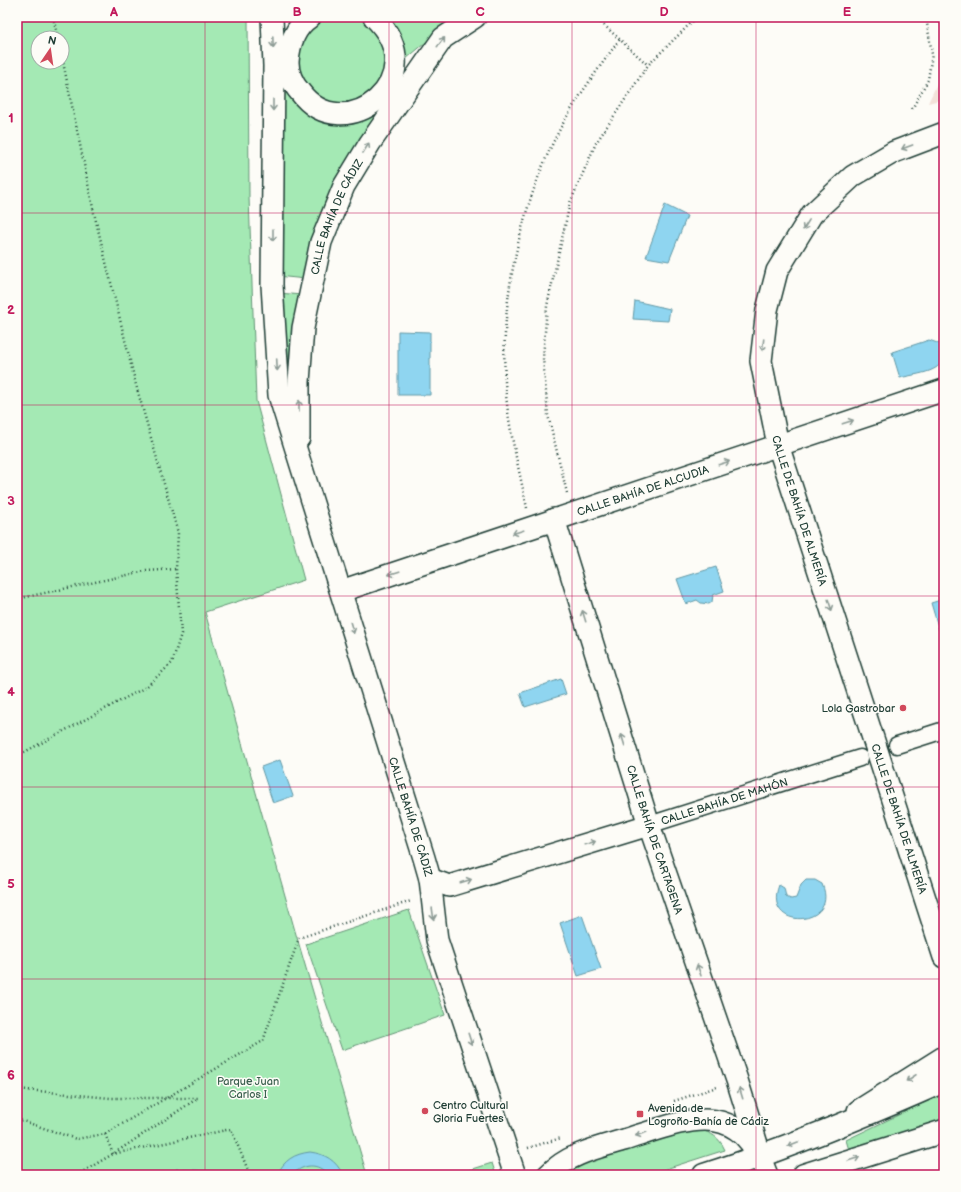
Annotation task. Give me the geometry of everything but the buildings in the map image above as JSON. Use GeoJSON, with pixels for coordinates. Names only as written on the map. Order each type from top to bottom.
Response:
{"type":"FeatureCollection","features":[{"type":"Feature","properties":{"kind":"main road"},"geometry":{"type":"LineString","coordinates":[[704,1175],[764,1166],[826,1132],[944,1081]]}},
{"type":"Feature","properties":{"kind":"main road"},"geometry":{"type":"LineString","coordinates":[[804,1175],[944,1130]]}},
{"type":"Feature","properties":{"kind":"street"},"geometry":{"type":"LineString","coordinates":[[272,17],[281,66],[293,84],[304,99],[320,109],[337,114],[356,112],[372,104],[392,97],[395,60],[393,44],[386,29],[374,17]]}},
{"type":"Feature","properties":{"kind":"street"},"geometry":{"type":"LineString","coordinates":[[281,66],[296,32],[310,17]]}},
{"type":"Feature","properties":{"kind":"street","name":"CALLE BAHÍA DE CÁDIZ"},"geometry":{"type":"LineString","coordinates":[[299,459],[299,382],[303,328],[322,242],[344,186],[370,143],[392,97],[443,38],[476,17]]}},
{"type":"Feature","properties":{"kind":"street","name":"CALLE BAHÍA DE CÁDIZ"},"geometry":{"type":"LineString","coordinates":[[281,66],[272,285],[279,395],[341,591],[430,887],[437,940],[515,1175]]}},
{"type":"Feature","properties":{"kind":"street","name":"CALLE DE BAHÍA DE ALMERÍA"},"geometry":{"type":"LineString","coordinates":[[944,133],[894,152],[853,176],[812,214],[777,270],[767,310],[761,361],[778,445],[944,957]]}},
{"type":"Feature","properties":{"kind":"street","name":"CALLE BAHÍA DE ALCUDIA"},"geometry":{"type":"LineString","coordinates":[[341,591],[944,390]]}},
{"type":"Feature","properties":{"kind":"street","name":"CALLE BAHÍA DE CARTAGENA"},"geometry":{"type":"LineString","coordinates":[[554,520],[649,825],[737,1080],[764,1166]]}},
{"type":"Feature","properties":{"kind":"street"},"geometry":{"type":"LineString","coordinates":[[897,746],[944,730]]}},
{"type":"Feature","properties":{"kind":"street","name":"CALLE BAHÍA DE MAHÓN"},"geometry":{"type":"LineString","coordinates":[[430,887],[449,886],[649,825],[860,758]]}},
{"type":"Feature","properties":{"kind":"street"},"geometry":{"type":"LineString","coordinates":[[826,1132],[944,1057]]}},
{"type":"Feature","properties":{"kind":"street"},"geometry":{"type":"LineString","coordinates":[[548,1175],[564,1162],[580,1154],[682,1121],[706,1118],[729,1125],[744,1134],[764,1166]]}},
{"type":"Feature","properties":{"kind":"path"},"geometry":{"type":"LineString","coordinates":[[53,17],[56,30]]}},
{"type":"Feature","properties":{"kind":"path"},"geometry":{"type":"LineString","coordinates":[[595,17],[648,65]]}},
{"type":"Feature","properties":{"kind":"path"},"geometry":{"type":"LineString","coordinates":[[568,494],[548,415],[543,358],[547,306],[570,203],[596,143],[648,65],[698,17]]}},
{"type":"Feature","properties":{"kind":"path"},"geometry":{"type":"LineString","coordinates":[[912,109],[928,80],[932,54],[926,17]]}},
{"type":"Feature","properties":{"kind":"path"},"geometry":{"type":"LineString","coordinates":[[528,514],[507,403],[505,339],[511,275],[526,214],[552,146],[586,86],[620,39]]}},
{"type":"Feature","properties":{"kind":"path"},"geometry":{"type":"LineString","coordinates":[[17,756],[146,687],[172,663],[182,634],[176,570],[178,533],[136,385],[94,213],[65,70]]}},
{"type":"Feature","properties":{"kind":"path"},"geometry":{"type":"LineString","coordinates":[[17,599],[146,571],[176,570]]}},
{"type":"Feature","properties":{"kind":"path"},"geometry":{"type":"LineString","coordinates":[[17,1119],[76,1139],[105,1134],[263,1041],[298,938],[430,887]]}},
{"type":"Feature","properties":{"kind":"path"},"geometry":{"type":"LineString","coordinates":[[17,1089],[110,1098],[198,1098],[113,1154],[77,1175]]}},
{"type":"Feature","properties":{"kind":"path"},"geometry":{"type":"LineString","coordinates":[[113,1154],[231,1129],[250,1175]]}},
{"type":"Feature","properties":{"kind":"path"},"geometry":{"type":"LineString","coordinates":[[105,1134],[113,1154]]}},
{"type":"Feature","properties":{"kind":"shaded area"},"geometry":{"type":"Polygon","coordinates":[[[937,17],[944,17],[944,55],[941,29],[937,17]]]}},
{"type":"Feature","properties":{"kind":"shaded area"},"geometry":{"type":"Polygon","coordinates":[[[944,55],[944,99],[928,103],[942,73],[944,55]]]}},
{"type":"Feature","properties":{"kind":"green space","name":"Parque Juan Carlos I"},"geometry":{"type":"Polygon","coordinates":[[[17,17],[248,17],[249,197],[256,401],[304,580],[205,612],[295,931],[367,1175],[17,1175],[17,17]]]}},
{"type":"Feature","properties":{"kind":"green space"},"geometry":{"type":"Polygon","coordinates":[[[324,17],[350,17],[364,20],[370,24],[388,53],[380,87],[351,106],[317,100],[296,67],[299,42],[315,22],[324,17]]]}},
{"type":"Feature","properties":{"kind":"green space"},"geometry":{"type":"Polygon","coordinates":[[[382,17],[456,17],[406,59],[403,58],[382,17]]]}},
{"type":"Feature","properties":{"kind":"green space"},"geometry":{"type":"Polygon","coordinates":[[[284,84],[294,96],[375,113],[376,116],[363,136],[306,279],[277,276],[284,84]]]}},
{"type":"Feature","properties":{"kind":"green space"},"geometry":{"type":"Polygon","coordinates":[[[278,293],[302,295],[295,370],[287,389],[278,293]]]}},
{"type":"Feature","properties":{"kind":"green space"},"geometry":{"type":"Polygon","coordinates":[[[409,910],[445,1015],[342,1050],[306,944],[409,910]]]}},
{"type":"Feature","properties":{"kind":"green space"},"geometry":{"type":"Polygon","coordinates":[[[944,1093],[944,1119],[849,1150],[846,1140],[944,1093]]]}},
{"type":"Feature","properties":{"kind":"green space"},"geometry":{"type":"Polygon","coordinates":[[[698,1129],[714,1136],[725,1150],[647,1175],[565,1175],[579,1165],[683,1132],[698,1129]]]}},
{"type":"Feature","properties":{"kind":"green space"},"geometry":{"type":"Polygon","coordinates":[[[492,1163],[496,1175],[454,1175],[492,1163]]]}},
{"type":"Feature","properties":{"kind":"water"},"geometry":{"type":"Polygon","coordinates":[[[665,205],[687,216],[669,261],[646,257],[665,205]]]}},
{"type":"Feature","properties":{"kind":"water"},"geometry":{"type":"Polygon","coordinates":[[[635,301],[670,309],[668,321],[633,319],[635,301]]]}},
{"type":"Feature","properties":{"kind":"water"},"geometry":{"type":"Polygon","coordinates":[[[398,331],[430,332],[430,395],[398,395],[398,331]]]}},
{"type":"Feature","properties":{"kind":"water"},"geometry":{"type":"Polygon","coordinates":[[[929,340],[940,344],[944,350],[944,358],[941,363],[930,371],[900,378],[892,352],[929,340]]]}},
{"type":"Feature","properties":{"kind":"water"},"geometry":{"type":"Polygon","coordinates":[[[716,567],[724,591],[713,595],[712,602],[709,604],[701,603],[697,600],[686,604],[677,579],[716,567]]]}},
{"type":"Feature","properties":{"kind":"water"},"geometry":{"type":"Polygon","coordinates":[[[944,599],[944,629],[939,630],[931,603],[944,599]]]}},
{"type":"Feature","properties":{"kind":"water"},"geometry":{"type":"Polygon","coordinates":[[[561,679],[566,694],[525,707],[520,693],[561,679]]]}},
{"type":"Feature","properties":{"kind":"water"},"geometry":{"type":"Polygon","coordinates":[[[280,760],[293,796],[273,803],[261,767],[280,760]]]}},
{"type":"Feature","properties":{"kind":"water"},"geometry":{"type":"Polygon","coordinates":[[[806,880],[815,880],[822,884],[825,899],[821,909],[812,916],[801,919],[790,917],[781,911],[776,900],[779,885],[784,888],[786,897],[791,899],[796,898],[801,885],[806,880]]]}},
{"type":"Feature","properties":{"kind":"water"},"geometry":{"type":"Polygon","coordinates":[[[582,915],[601,969],[578,976],[560,923],[582,915]]]}},
{"type":"Feature","properties":{"kind":"water"},"geometry":{"type":"Polygon","coordinates":[[[310,1152],[320,1154],[330,1159],[337,1165],[343,1175],[328,1175],[320,1168],[310,1166],[296,1171],[292,1175],[277,1175],[283,1165],[294,1156],[310,1152]]]}},
{"type":"Feature","properties":{"kind":"water"},"geometry":{"type":"Polygon","coordinates":[[[176,1169],[223,1172],[223,1175],[176,1175],[176,1169]]]}},
{"type":"Feature","properties":{"kind":"place","name":"Lola Gastrobar"},"geometry":{"type":"Point","coordinates":[903,708]}},
{"type":"Feature","properties":{"kind":"place","name":"Centro Cultural Gloria Fuertes"},"geometry":{"type":"Point","coordinates":[425,1111]}},
{"type":"Feature","properties":{"kind":"place","name":"Avenida de Logroño-Bahía de Cádiz"},"geometry":{"type":"Point","coordinates":[640,1114]}}]}
